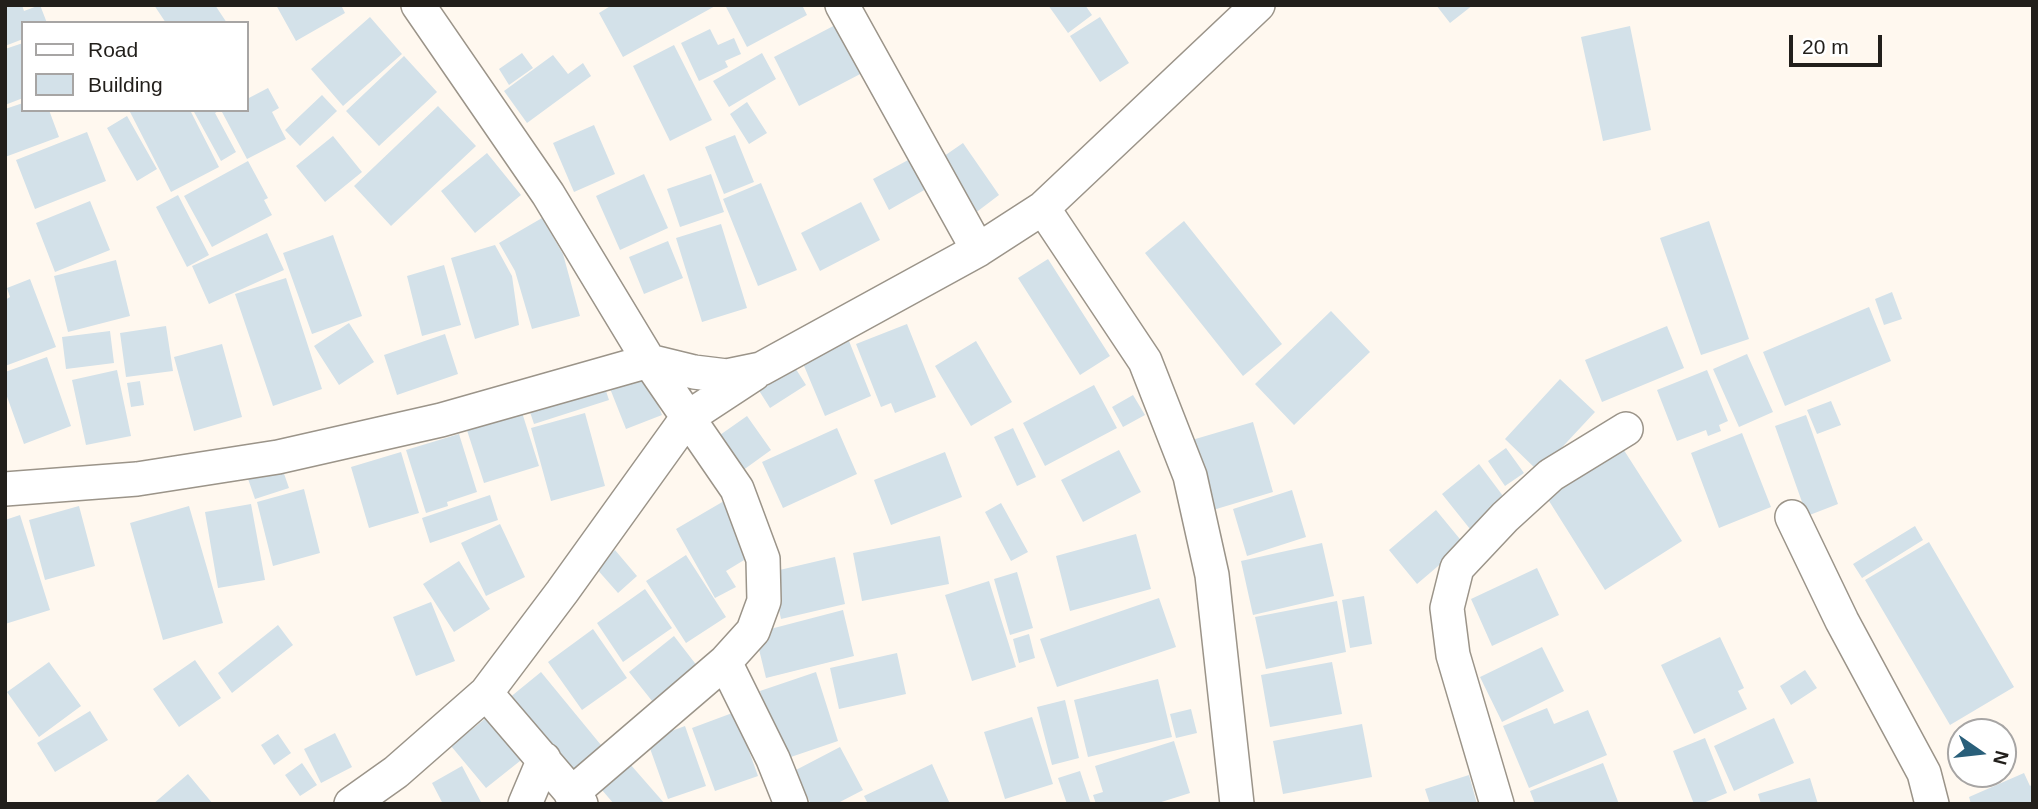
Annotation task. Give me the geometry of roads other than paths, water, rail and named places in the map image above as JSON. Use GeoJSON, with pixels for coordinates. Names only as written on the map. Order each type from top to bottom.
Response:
{"type":"FeatureCollection","features":[{"type":"Feature","properties":{"kind":"street"},"geometry":{"type":"LineString","coordinates":[[418,5],[548,194],[649,361],[737,489],[763,559],[764,601],[753,631],[725,662],[576,799],[486,693]]}},
{"type":"Feature","properties":{"kind":"street"},"geometry":{"type":"LineString","coordinates":[[842,5],[978,250]]}},
{"type":"Feature","properties":{"kind":"street"},"geometry":{"type":"LineString","coordinates":[[351,804],[396,772],[486,693],[687,418],[761,369],[978,250],[1043,208],[1258,5]]}},
{"type":"Feature","properties":{"kind":"street"},"geometry":{"type":"LineString","coordinates":[[1043,208],[1145,361],[1190,476],[1212,575],[1237,804]]}},
{"type":"Feature","properties":{"kind":"street"},"geometry":{"type":"LineString","coordinates":[[5,489],[137,479],[278,457],[441,420],[649,361],[694,372],[727,376],[761,369]]}},
{"type":"Feature","properties":{"kind":"street"},"geometry":{"type":"LineString","coordinates":[[1497,804],[1452,655],[1447,608],[1457,568],[1505,517],[1551,475],[1626,429]]}},
{"type":"Feature","properties":{"kind":"street"},"geometry":{"type":"LineString","coordinates":[[1792,517],[1842,621],[1924,774],[1932,804]]}},
{"type":"Feature","properties":{"kind":"street"},"geometry":{"type":"LineString","coordinates":[[725,662],[773,760],[791,804]]}},
{"type":"Feature","properties":{"kind":"street"},"geometry":{"type":"LineString","coordinates":[[525,804],[544,759]]}}]}
